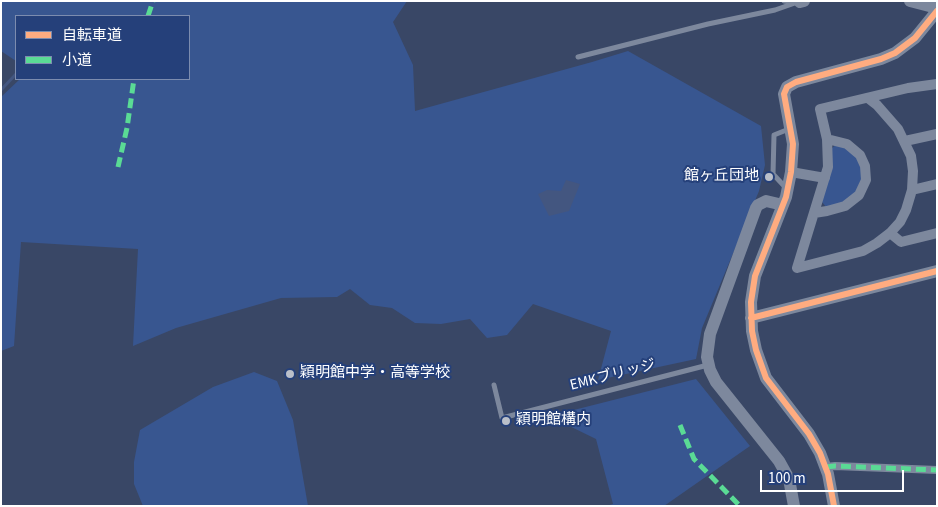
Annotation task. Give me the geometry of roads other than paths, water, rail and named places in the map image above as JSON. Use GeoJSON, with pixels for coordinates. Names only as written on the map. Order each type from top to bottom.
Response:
{"type":"FeatureCollection","features":[{"type":"Feature","properties":{"kind":"street"},"geometry":{"type":"LineString","coordinates":[[834,506],[832,488],[820,453],[766,378],[754,341],[751,318],[755,276],[783,205],[791,172],[793,150],[791,129],[784,97],[785,91],[790,85],[881,59],[895,53],[915,38],[937,9],[910,1]]}},
{"type":"Feature","properties":{"kind":"street"},"geometry":{"type":"LineString","coordinates":[[868,98],[898,129],[911,156],[913,171],[912,190],[906,210],[900,222],[877,244],[863,251],[797,268],[825,178],[829,153],[820,109],[908,88],[937,84]]}},
{"type":"Feature","properties":{"kind":"street"},"geometry":{"type":"LineString","coordinates":[[905,141],[937,134]]}},
{"type":"Feature","properties":{"kind":"street"},"geometry":{"type":"LineString","coordinates":[[814,213],[845,206],[860,195],[866,180],[866,172],[860,155],[847,144],[827,139]]}},
{"type":"Feature","properties":{"kind":"street"},"geometry":{"type":"LineString","coordinates":[[791,172],[825,178]]}},
{"type":"Feature","properties":{"kind":"street"},"geometry":{"type":"LineString","coordinates":[[912,190],[937,184]]}},
{"type":"Feature","properties":{"kind":"street"},"geometry":{"type":"LineString","coordinates":[[783,205],[766,201],[758,204],[756,208],[710,334],[704,366],[720,389],[779,461],[789,479],[794,506]]}},
{"type":"Feature","properties":{"kind":"street"},"geometry":{"type":"LineString","coordinates":[[890,233],[901,242],[937,233]]}},
{"type":"Feature","properties":{"kind":"street"},"geometry":{"type":"LineString","coordinates":[[751,318],[937,271]]}},
{"type":"Feature","properties":{"kind":"street"},"geometry":{"type":"LineString","coordinates":[[826,467],[937,470]]}},
{"type":"Feature","properties":{"kind":"lane"},"geometry":{"type":"LineString","coordinates":[[784,1],[800,2]]}},
{"type":"Feature","properties":{"kind":"lane"},"geometry":{"type":"LineString","coordinates":[[578,57],[708,24],[775,10],[800,2]]}},
{"type":"Feature","properties":{"kind":"lane"},"geometry":{"type":"LineString","coordinates":[[788,190],[773,174],[774,135],[791,129]]}},
{"type":"Feature","properties":{"kind":"lane","name":"EMKブリッジ"},"geometry":{"type":"LineString","coordinates":[[494,386],[502,418],[704,366]]}},
{"type":"Feature","properties":{"kind":"waterway"},"geometry":{"type":"LineString","coordinates":[[1,90],[15,75]]}},
{"type":"Feature","properties":{"kind":"place","name":"館ヶ丘団地"},"geometry":{"type":"Point","coordinates":[769,177]}},
{"type":"Feature","properties":{"kind":"place","name":"穎明館中学・高等学校"},"geometry":{"type":"Point","coordinates":[290,374]}},
{"type":"Feature","properties":{"kind":"place","name":"穎明館構内"},"geometry":{"type":"Point","coordinates":[506,421]}}]}
